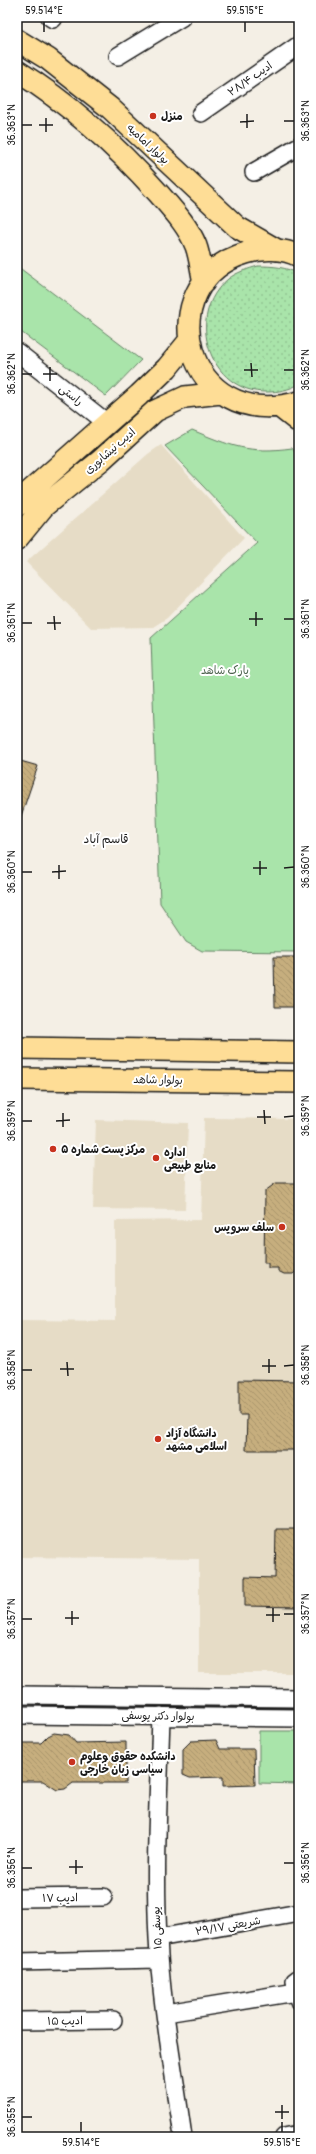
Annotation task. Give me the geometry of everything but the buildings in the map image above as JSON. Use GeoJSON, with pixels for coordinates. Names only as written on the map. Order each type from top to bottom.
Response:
{"type":"FeatureCollection","features":[{"type":"Feature","properties":{"kind":"main road","name":"بولوار امامیه"},"geometry":{"type":"LineString","coordinates":[[17,40],[48,60],[110,108],[237,227],[277,250]]}},
{"type":"Feature","properties":{"kind":"main road"},"geometry":{"type":"LineString","coordinates":[[17,71],[34,81],[93,128],[140,173],[180,219],[196,246],[204,282]]}},
{"type":"Feature","properties":{"kind":"main road"},"geometry":{"type":"LineString","coordinates":[[298,255],[277,250],[256,250],[236,256],[218,267],[204,282],[194,300],[190,313],[189,341],[195,361],[206,378],[221,393],[239,403],[259,408],[290,404],[299,422]]}},
{"type":"Feature","properties":{"kind":"main road","name":"ادیب نیشابوری"},"geometry":{"type":"LineString","coordinates":[[17,506],[29,492],[167,368],[189,341]]}},
{"type":"Feature","properties":{"kind":"main road","name":"ادیب نیشابوری"},"geometry":{"type":"LineString","coordinates":[[17,539],[44,506],[100,461],[156,411],[185,397],[221,393]]}},
{"type":"Feature","properties":{"kind":"main road"},"geometry":{"type":"LineString","coordinates":[[17,1048],[299,1052]]}},
{"type":"Feature","properties":{"kind":"main road","name":"بولوار شاهد"},"geometry":{"type":"LineString","coordinates":[[17,1079],[299,1082]]}},
{"type":"Feature","properties":{"kind":"street"},"geometry":{"type":"LineString","coordinates":[[50,17],[53,19],[54,17]]}},
{"type":"Feature","properties":{"kind":"street"},"geometry":{"type":"LineString","coordinates":[[118,56],[182,17]]}},
{"type":"Feature","properties":{"kind":"street","name":"ادیب ۲۸/۴"},"geometry":{"type":"LineString","coordinates":[[201,113],[299,45]]}},
{"type":"Feature","properties":{"kind":"street"},"geometry":{"type":"LineString","coordinates":[[254,172],[299,146]]}},
{"type":"Feature","properties":{"kind":"street","name":"راستی"},"geometry":{"type":"LineString","coordinates":[[17,352],[107,423]]}},
{"type":"Feature","properties":{"kind":"street","name":"بولوار دکتر یوسفی"},"geometry":{"type":"LineString","coordinates":[[17,1695],[299,1698]]}},
{"type":"Feature","properties":{"kind":"street","name":"بولوار دکتر یوسفی"},"geometry":{"type":"LineString","coordinates":[[17,1715],[299,1718]]}},
{"type":"Feature","properties":{"kind":"street","name":"یوسفی ۱۵"},"geometry":{"type":"LineString","coordinates":[[160,1716],[156,1896],[159,1959],[184,2137]]}},
{"type":"Feature","properties":{"kind":"street","name":"ادیب ۱۷"},"geometry":{"type":"LineString","coordinates":[[17,1898],[103,1897]]}},
{"type":"Feature","properties":{"kind":"street","name":"شریعتی ۲۹/۱۷"},"geometry":{"type":"LineString","coordinates":[[158,1938],[299,1913]]}},
{"type":"Feature","properties":{"kind":"street"},"geometry":{"type":"LineString","coordinates":[[17,1962],[159,1959]]}},
{"type":"Feature","properties":{"kind":"street"},"geometry":{"type":"LineString","coordinates":[[166,2013],[298,1990]]}},
{"type":"Feature","properties":{"kind":"street","name":"ادیب ۱۵"},"geometry":{"type":"LineString","coordinates":[[17,2021],[113,2020]]}},
{"type":"Feature","properties":{"kind":"street"},"geometry":{"type":"LineString","coordinates":[[284,2137],[299,2134]]}},
{"type":"Feature","properties":{"kind":"shaded area"},"geometry":{"type":"Polygon","coordinates":[[[161,445],[244,538],[167,618],[153,627],[91,628],[26,562],[148,454],[161,445]]]}},
{"type":"Feature","properties":{"kind":"shaded area","name":"دانشگاه آزاد اسلامی مشهد"},"geometry":{"type":"Polygon","coordinates":[[[204,1118],[299,1119],[299,1673],[199,1673],[199,1559],[17,1557],[17,1320],[115,1321],[115,1221],[201,1220],[204,1118]]]}},
{"type":"Feature","properties":{"kind":"shaded area"},"geometry":{"type":"Polygon","coordinates":[[[96,1120],[188,1123],[185,1210],[93,1209],[96,1120]]]}},
{"type":"Feature","properties":{"kind":"green space"},"geometry":{"type":"Polygon","coordinates":[[[17,266],[141,360],[106,396],[17,329],[17,266]]]}},
{"type":"Feature","properties":{"kind":"green space"},"geometry":{"type":"Polygon","coordinates":[[[258,266],[279,267],[299,274],[299,384],[279,391],[267,392],[247,389],[230,380],[218,366],[209,349],[206,331],[207,312],[215,294],[231,277],[258,266]]]}},
{"type":"Feature","properties":{"kind":"green space","name":"پارک شاهد"},"geometry":{"type":"Polygon","coordinates":[[[192,430],[240,447],[264,450],[292,448],[299,458],[299,952],[202,951],[186,942],[160,903],[151,638],[257,543],[165,446],[192,430]]]}},
{"type":"Feature","properties":{"kind":"green space"},"geometry":{"type":"Polygon","coordinates":[[[259,1731],[299,1731],[299,1784],[259,1783],[259,1731]]]}},
{"type":"Feature","properties":{"kind":"place","name":"منزل"},"geometry":{"type":"Point","coordinates":[153,116]}},
{"type":"Feature","properties":{"kind":"place","name":"مرکز پست شماره ۵"},"geometry":{"type":"Point","coordinates":[53,1149]}},
{"type":"Feature","properties":{"kind":"place","name":"اداره منابع طبیعی"},"geometry":{"type":"Point","coordinates":[156,1158]}},
{"type":"Feature","properties":{"kind":"place","name":"سلف سرویس"},"geometry":{"type":"Point","coordinates":[282,1227]}},
{"type":"Feature","properties":{"kind":"place","name":"دانشگاه آزاد اسلامی مشهد"},"geometry":{"type":"Point","coordinates":[158,1439]}},
{"type":"Feature","properties":{"kind":"place","name":"دانشکده حقوق وعلوم سیاسی زبان خارجی"},"geometry":{"type":"Point","coordinates":[72,1762]}},
{"type":"Feature","properties":{"kind":"district","name":"قاسم آباد"},"geometry":{"type":"Point","coordinates":[106,839]}}]}
